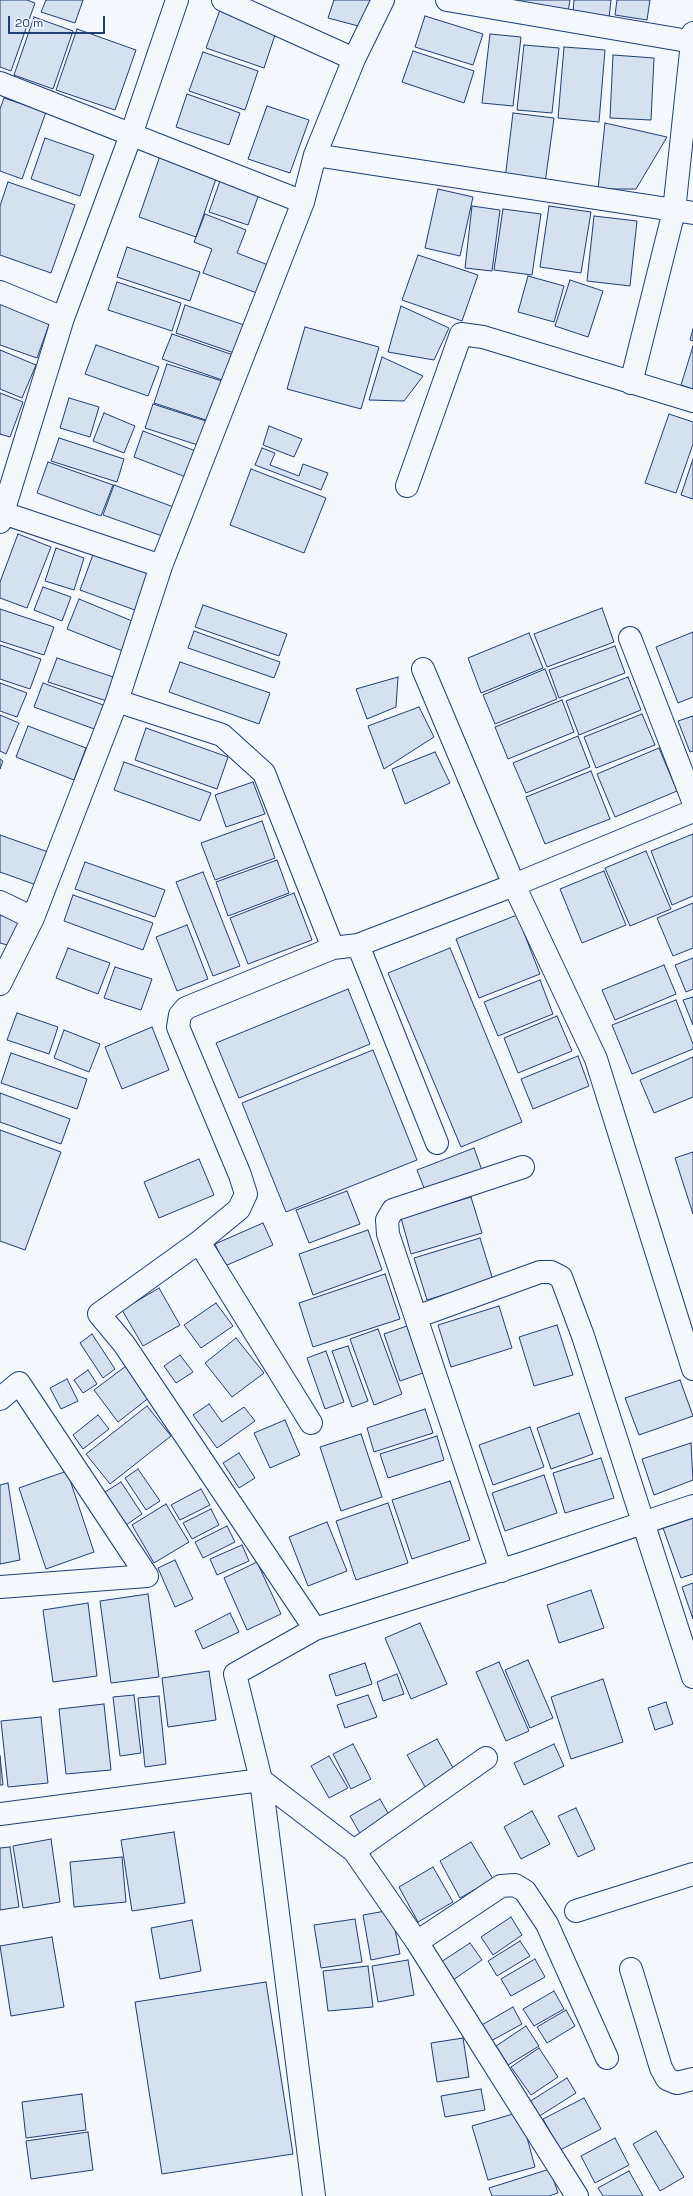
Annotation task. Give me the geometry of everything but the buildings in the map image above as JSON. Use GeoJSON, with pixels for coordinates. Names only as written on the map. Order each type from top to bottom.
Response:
{"type":"FeatureCollection","features":[{"type":"Feature","properties":{"kind":"street"},"geometry":{"type":"LineString","coordinates":[[161,566],[1,516],[63,318],[131,135],[177,0]]}},
{"type":"Feature","properties":{"kind":"street"},"geometry":{"type":"LineString","coordinates":[[223,0],[354,59]]}},
{"type":"Feature","properties":{"kind":"street"},"geometry":{"type":"LineString","coordinates":[[0,984],[33,918],[117,701],[161,566],[303,202],[315,156],[354,59],[383,0]]}},
{"type":"Feature","properties":{"kind":"street"},"geometry":{"type":"LineString","coordinates":[[447,0],[693,39],[684,212],[631,382]]}},
{"type":"Feature","properties":{"kind":"street"},"geometry":{"type":"LineString","coordinates":[[0,83],[303,202]]}},
{"type":"Feature","properties":{"kind":"street"},"geometry":{"type":"LineString","coordinates":[[315,156],[684,212]]}},
{"type":"Feature","properties":{"kind":"street"},"geometry":{"type":"LineString","coordinates":[[0,292],[63,318]]}},
{"type":"Feature","properties":{"kind":"street"},"geometry":{"type":"LineString","coordinates":[[407,486],[461,334],[483,338],[693,401]]}},
{"type":"Feature","properties":{"kind":"street"},"geometry":{"type":"LineString","coordinates":[[630,638],[693,801]]}},
{"type":"Feature","properties":{"kind":"street"},"geometry":{"type":"LineString","coordinates":[[423,669],[514,885],[596,1059],[693,1369]]}},
{"type":"Feature","properties":{"kind":"street"},"geometry":{"type":"LineString","coordinates":[[117,701],[222,735],[264,774],[334,948]]}},
{"type":"Feature","properties":{"kind":"street"},"geometry":{"type":"LineString","coordinates":[[315,1629],[124,1344],[99,1314],[199,1242],[239,1209],[246,1194],[240,1175],[178,1027],[180,1015],[186,1008],[334,948],[358,945],[514,885],[693,811]]}},
{"type":"Feature","properties":{"kind":"street"},"geometry":{"type":"LineString","coordinates":[[0,902],[33,918]]}},
{"type":"Feature","properties":{"kind":"street"},"geometry":{"type":"LineString","coordinates":[[358,945],[437,1143]]}},
{"type":"Feature","properties":{"kind":"street"},"geometry":{"type":"LineString","coordinates":[[501,1571],[388,1234],[387,1220],[393,1210],[523,1167]]}},
{"type":"Feature","properties":{"kind":"street"},"geometry":{"type":"LineString","coordinates":[[199,1242],[311,1423]]}},
{"type":"Feature","properties":{"kind":"street"},"geometry":{"type":"LineString","coordinates":[[416,1317],[540,1272],[551,1272],[561,1277],[582,1336],[693,1677]]}},
{"type":"Feature","properties":{"kind":"street"},"geometry":{"type":"LineString","coordinates":[[0,1399],[19,1383],[147,1576],[0,1587]]}},
{"type":"Feature","properties":{"kind":"street"},"geometry":{"type":"LineString","coordinates":[[314,2196],[261,1780],[235,1674],[315,1629],[643,1525],[693,1506]]}},
{"type":"Feature","properties":{"kind":"street"},"geometry":{"type":"LineString","coordinates":[[354,1851],[486,1758]]}},
{"type":"Feature","properties":{"kind":"street"},"geometry":{"type":"LineString","coordinates":[[0,1814],[261,1780],[354,1851],[417,1942],[577,2196]]}},
{"type":"Feature","properties":{"kind":"street"},"geometry":{"type":"LineString","coordinates":[[576,1911],[693,1874]]}},
{"type":"Feature","properties":{"kind":"street"},"geometry":{"type":"LineString","coordinates":[[417,1942],[501,1886],[515,1885],[525,1891],[546,1924],[607,2058]]}},
{"type":"Feature","properties":{"kind":"street"},"geometry":{"type":"LineString","coordinates":[[631,1969],[662,2068],[667,2079],[677,2083],[693,2079]]}}]}
